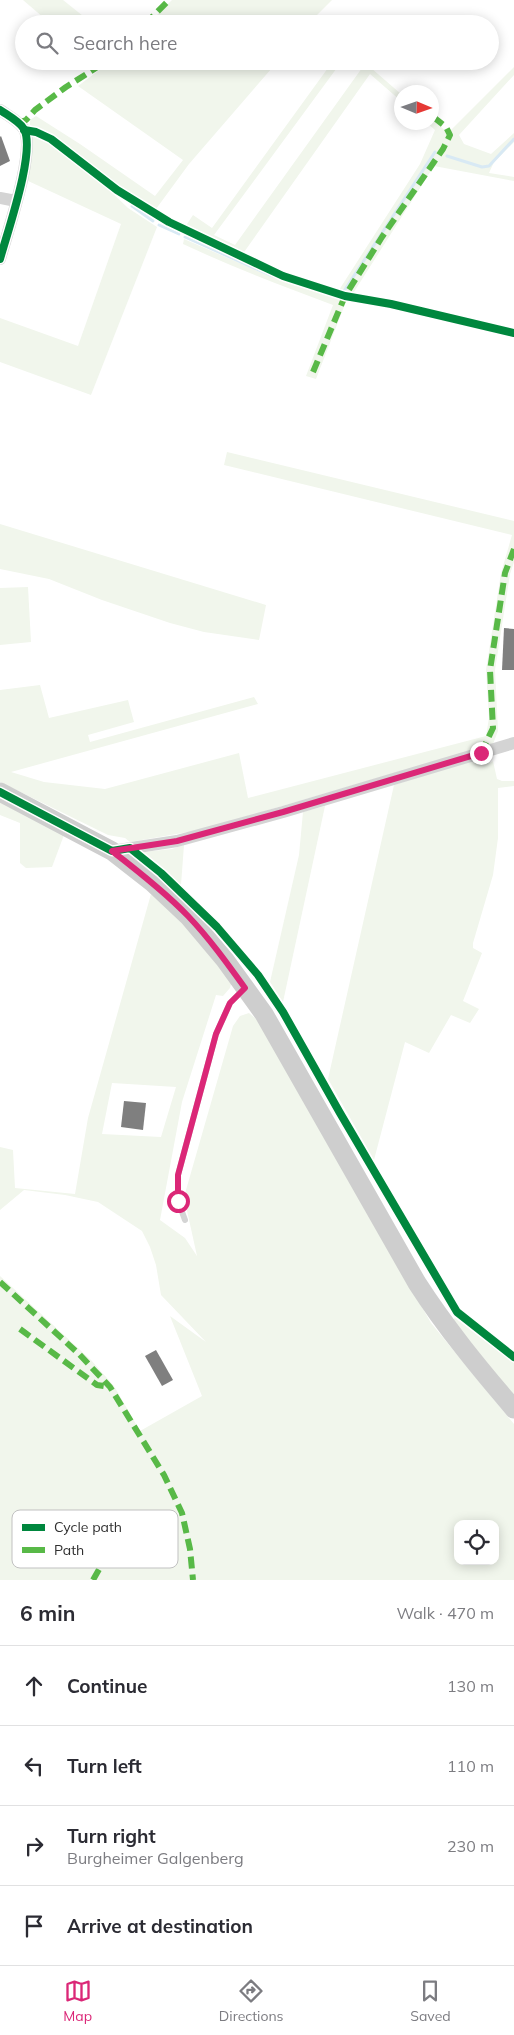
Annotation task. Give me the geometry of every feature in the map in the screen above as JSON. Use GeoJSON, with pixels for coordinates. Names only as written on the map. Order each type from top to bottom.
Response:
{"type":"FeatureCollection","features":[{"type":"Feature","properties":{"kind":"street"},"geometry":{"type":"LineString","coordinates":[[0,110],[24,130],[26,137],[23,178],[0,259]]}},
{"type":"Feature","properties":{"kind":"street"},"geometry":{"type":"LineString","coordinates":[[0,198],[16,201]]}},
{"type":"Feature","properties":{"kind":"street"},"geometry":{"type":"LineString","coordinates":[[112,851],[177,841],[283,812],[514,743]]}},
{"type":"Feature","properties":{"kind":"street"},"geometry":{"type":"LineString","coordinates":[[0,792],[112,851],[153,883],[188,916],[225,960],[264,1014],[417,1283],[469,1356],[514,1409]]}},
{"type":"Feature","properties":{"kind":"lane"},"geometry":{"type":"LineString","coordinates":[[185,1220],[178,1201],[178,1175],[216,1034],[230,1003],[245,988]]}},
{"type":"Feature","properties":{"kind":"shaded area"},"geometry":{"type":"Polygon","coordinates":[[[23,0],[63,0],[82,15],[40,15],[23,0]]]}},
{"type":"Feature","properties":{"kind":"shaded area"},"geometry":{"type":"Polygon","coordinates":[[[172,0],[332,0],[317,15],[157,15],[172,0]]]}},
{"type":"Feature","properties":{"kind":"shaded area"},"geometry":{"type":"Polygon","coordinates":[[[514,67],[514,75],[459,135],[464,144],[491,154],[514,133],[514,142],[494,162],[489,173],[514,177],[514,181],[434,166],[352,295],[339,290],[420,164],[435,130],[439,130],[439,125],[448,133],[514,67]]]}},
{"type":"Feature","properties":{"kind":"shaded area"},"geometry":{"type":"Polygon","coordinates":[[[99,70],[270,70],[189,164],[156,209],[133,196],[67,146],[30,125],[30,120],[36,116],[155,196],[183,160],[78,86],[99,70]]]}},
{"type":"Feature","properties":{"kind":"shaded area"},"geometry":{"type":"Polygon","coordinates":[[[326,70],[335,70],[214,235],[235,245],[361,70],[373,70],[394,88],[394,95],[370,74],[242,255],[185,227],[193,215],[212,228],[326,70]]]}},
{"type":"Feature","properties":{"kind":"shaded area"},"geometry":{"type":"Polygon","coordinates":[[[30,135],[49,142],[70,156],[87,169],[128,208],[157,227],[91,395],[0,362],[0,318],[78,346],[121,224],[26,180],[30,135]]]}},
{"type":"Feature","properties":{"kind":"shaded area"},"geometry":{"type":"Polygon","coordinates":[[[184,239],[269,276],[339,299],[347,299],[316,379],[306,376],[333,305],[201,252],[183,244],[184,239]]]}},
{"type":"Feature","properties":{"kind":"shaded area"},"geometry":{"type":"Polygon","coordinates":[[[227,452],[514,521],[514,562],[510,574],[495,670],[498,731],[493,744],[200,830],[130,842],[125,838],[108,835],[0,782],[0,690],[40,685],[49,718],[128,700],[134,722],[88,735],[90,742],[254,697],[258,704],[11,772],[44,782],[105,789],[239,753],[248,798],[486,736],[489,718],[486,670],[501,573],[512,535],[224,465],[227,452]]]}},
{"type":"Feature","properties":{"kind":"shaded area"},"geometry":{"type":"Polygon","coordinates":[[[0,524],[266,605],[259,640],[204,632],[170,623],[102,600],[49,579],[0,569],[0,524]]]}},
{"type":"Feature","properties":{"kind":"shaded area"},"geometry":{"type":"Polygon","coordinates":[[[28,587],[31,642],[0,645],[0,588],[28,587]]]}},
{"type":"Feature","properties":{"kind":"shaded area"},"geometry":{"type":"Polygon","coordinates":[[[484,755],[490,763],[493,761],[497,779],[514,781],[514,786],[498,788],[498,838],[493,875],[473,943],[473,948],[482,953],[463,1001],[479,1009],[470,1023],[451,1015],[429,1053],[405,1042],[374,1160],[328,1079],[394,785],[484,755]]]}},
{"type":"Feature","properties":{"kind":"shaded area"},"geometry":{"type":"Polygon","coordinates":[[[0,801],[64,835],[52,867],[26,868],[20,863],[20,823],[0,815],[0,801]]]}},
{"type":"Feature","properties":{"kind":"shaded area"},"geometry":{"type":"Polygon","coordinates":[[[325,806],[283,1002],[270,982],[299,855],[303,812],[325,806]]]}},
{"type":"Feature","properties":{"kind":"shaded area"},"geometry":{"type":"Polygon","coordinates":[[[184,845],[181,885],[143,852],[172,849],[184,845]]]}},
{"type":"Feature","properties":{"kind":"shaded area"},"geometry":{"type":"Polygon","coordinates":[[[151,894],[188,926],[232,979],[230,988],[223,996],[216,995],[182,1102],[160,1220],[185,1238],[197,1256],[184,1197],[233,1026],[240,1016],[249,1013],[261,1023],[431,1323],[514,1424],[514,1580],[0,1580],[0,1276],[91,1360],[114,1386],[140,1431],[202,1396],[170,1316],[206,1342],[161,1295],[156,1265],[142,1231],[98,1202],[65,1195],[24,1190],[0,1210],[0,1147],[13,1150],[15,1188],[75,1194],[88,1118],[151,894]],[[112,1083],[102,1134],[161,1137],[176,1087],[112,1083]]]}},
{"type":"Feature","properties":{"kind":"shaded area"},"geometry":{"type":"Polygon","coordinates":[[[455,1318],[514,1363],[514,1399],[450,1322],[455,1318]]]}},
{"type":"Feature","properties":{"kind":"building"},"geometry":{"type":"Polygon","coordinates":[[[0,137],[10,161],[0,166],[0,137]]]}},
{"type":"Feature","properties":{"kind":"building"},"geometry":{"type":"Polygon","coordinates":[[[504,628],[514,629],[514,670],[502,670],[504,628]]]}},
{"type":"Feature","properties":{"kind":"building"},"geometry":{"type":"Polygon","coordinates":[[[124,1101],[146,1103],[143,1130],[121,1127],[124,1101]]]}},
{"type":"Feature","properties":{"kind":"building"},"geometry":{"type":"Polygon","coordinates":[[[156,1350],[173,1380],[162,1386],[145,1356],[156,1350]]]}},
{"type":"Feature","properties":{"kind":"waterway"},"geometry":{"type":"LineString","coordinates":[[447,156],[482,167],[489,166],[514,139]]}},
{"type":"Feature","properties":{"kind":"waterway"},"geometry":{"type":"LineString","coordinates":[[344,291],[435,152]]}},
{"type":"Feature","properties":{"kind":"waterway"},"geometry":{"type":"LineString","coordinates":[[132,206],[153,221]]}},
{"type":"Feature","properties":{"kind":"waterway"},"geometry":{"type":"LineString","coordinates":[[159,225],[179,234]]}},
{"type":"Feature","properties":{"kind":"waterway"},"geometry":{"type":"LineString","coordinates":[[185,237],[270,275],[340,298]]}},
{"type":"Feature","properties":{"kind":"marked path"},"geometry":{"type":"LineString","coordinates":[[154,15],[169,0]]}},
{"type":"Feature","properties":{"kind":"marked path"},"geometry":{"type":"LineString","coordinates":[[18,123],[26,120],[35,110],[93,70]]}},
{"type":"Feature","properties":{"kind":"marked path"},"geometry":{"type":"LineString","coordinates":[[313,372],[345,296],[382,237],[443,149],[450,135],[446,127],[439,122]]}},
{"type":"Feature","properties":{"kind":"marked path"},"geometry":{"type":"LineString","coordinates":[[481,753],[493,728],[490,670],[505,573],[514,549]]}},
{"type":"Feature","properties":{"kind":"marked path"},"geometry":{"type":"LineString","coordinates":[[0,1282],[79,1354],[110,1387],[164,1475],[182,1513],[190,1549],[193,1580]]}},
{"type":"Feature","properties":{"kind":"marked path"},"geometry":{"type":"LineString","coordinates":[[20,1329],[97,1385],[110,1387]]}},
{"type":"Feature","properties":{"kind":"marked path"},"geometry":{"type":"LineString","coordinates":[[93,1580],[100,1568]]}},
{"type":"Feature","properties":{"kind":"cycle path"},"geometry":{"type":"LineString","coordinates":[[0,110],[22,126],[27,140],[24,173],[0,259]]}},
{"type":"Feature","properties":{"kind":"cycle path"},"geometry":{"type":"LineString","coordinates":[[24,130],[36,132],[51,139],[117,190],[169,222],[283,276],[345,296],[391,304],[514,333]]}},
{"type":"Feature","properties":{"kind":"cycle path"},"geometry":{"type":"LineString","coordinates":[[0,792],[112,851],[130,848],[161,873],[217,927],[258,975],[283,1012],[457,1312],[514,1357]]}},
{"type":"Feature","properties":{"kind":"route"},"geometry":{"type":"LineString","coordinates":[[178,1201],[178,1175],[216,1034],[230,1003],[245,988],[225,960],[188,916],[153,883],[112,851],[177,841],[283,812],[481,753]]}}]}
